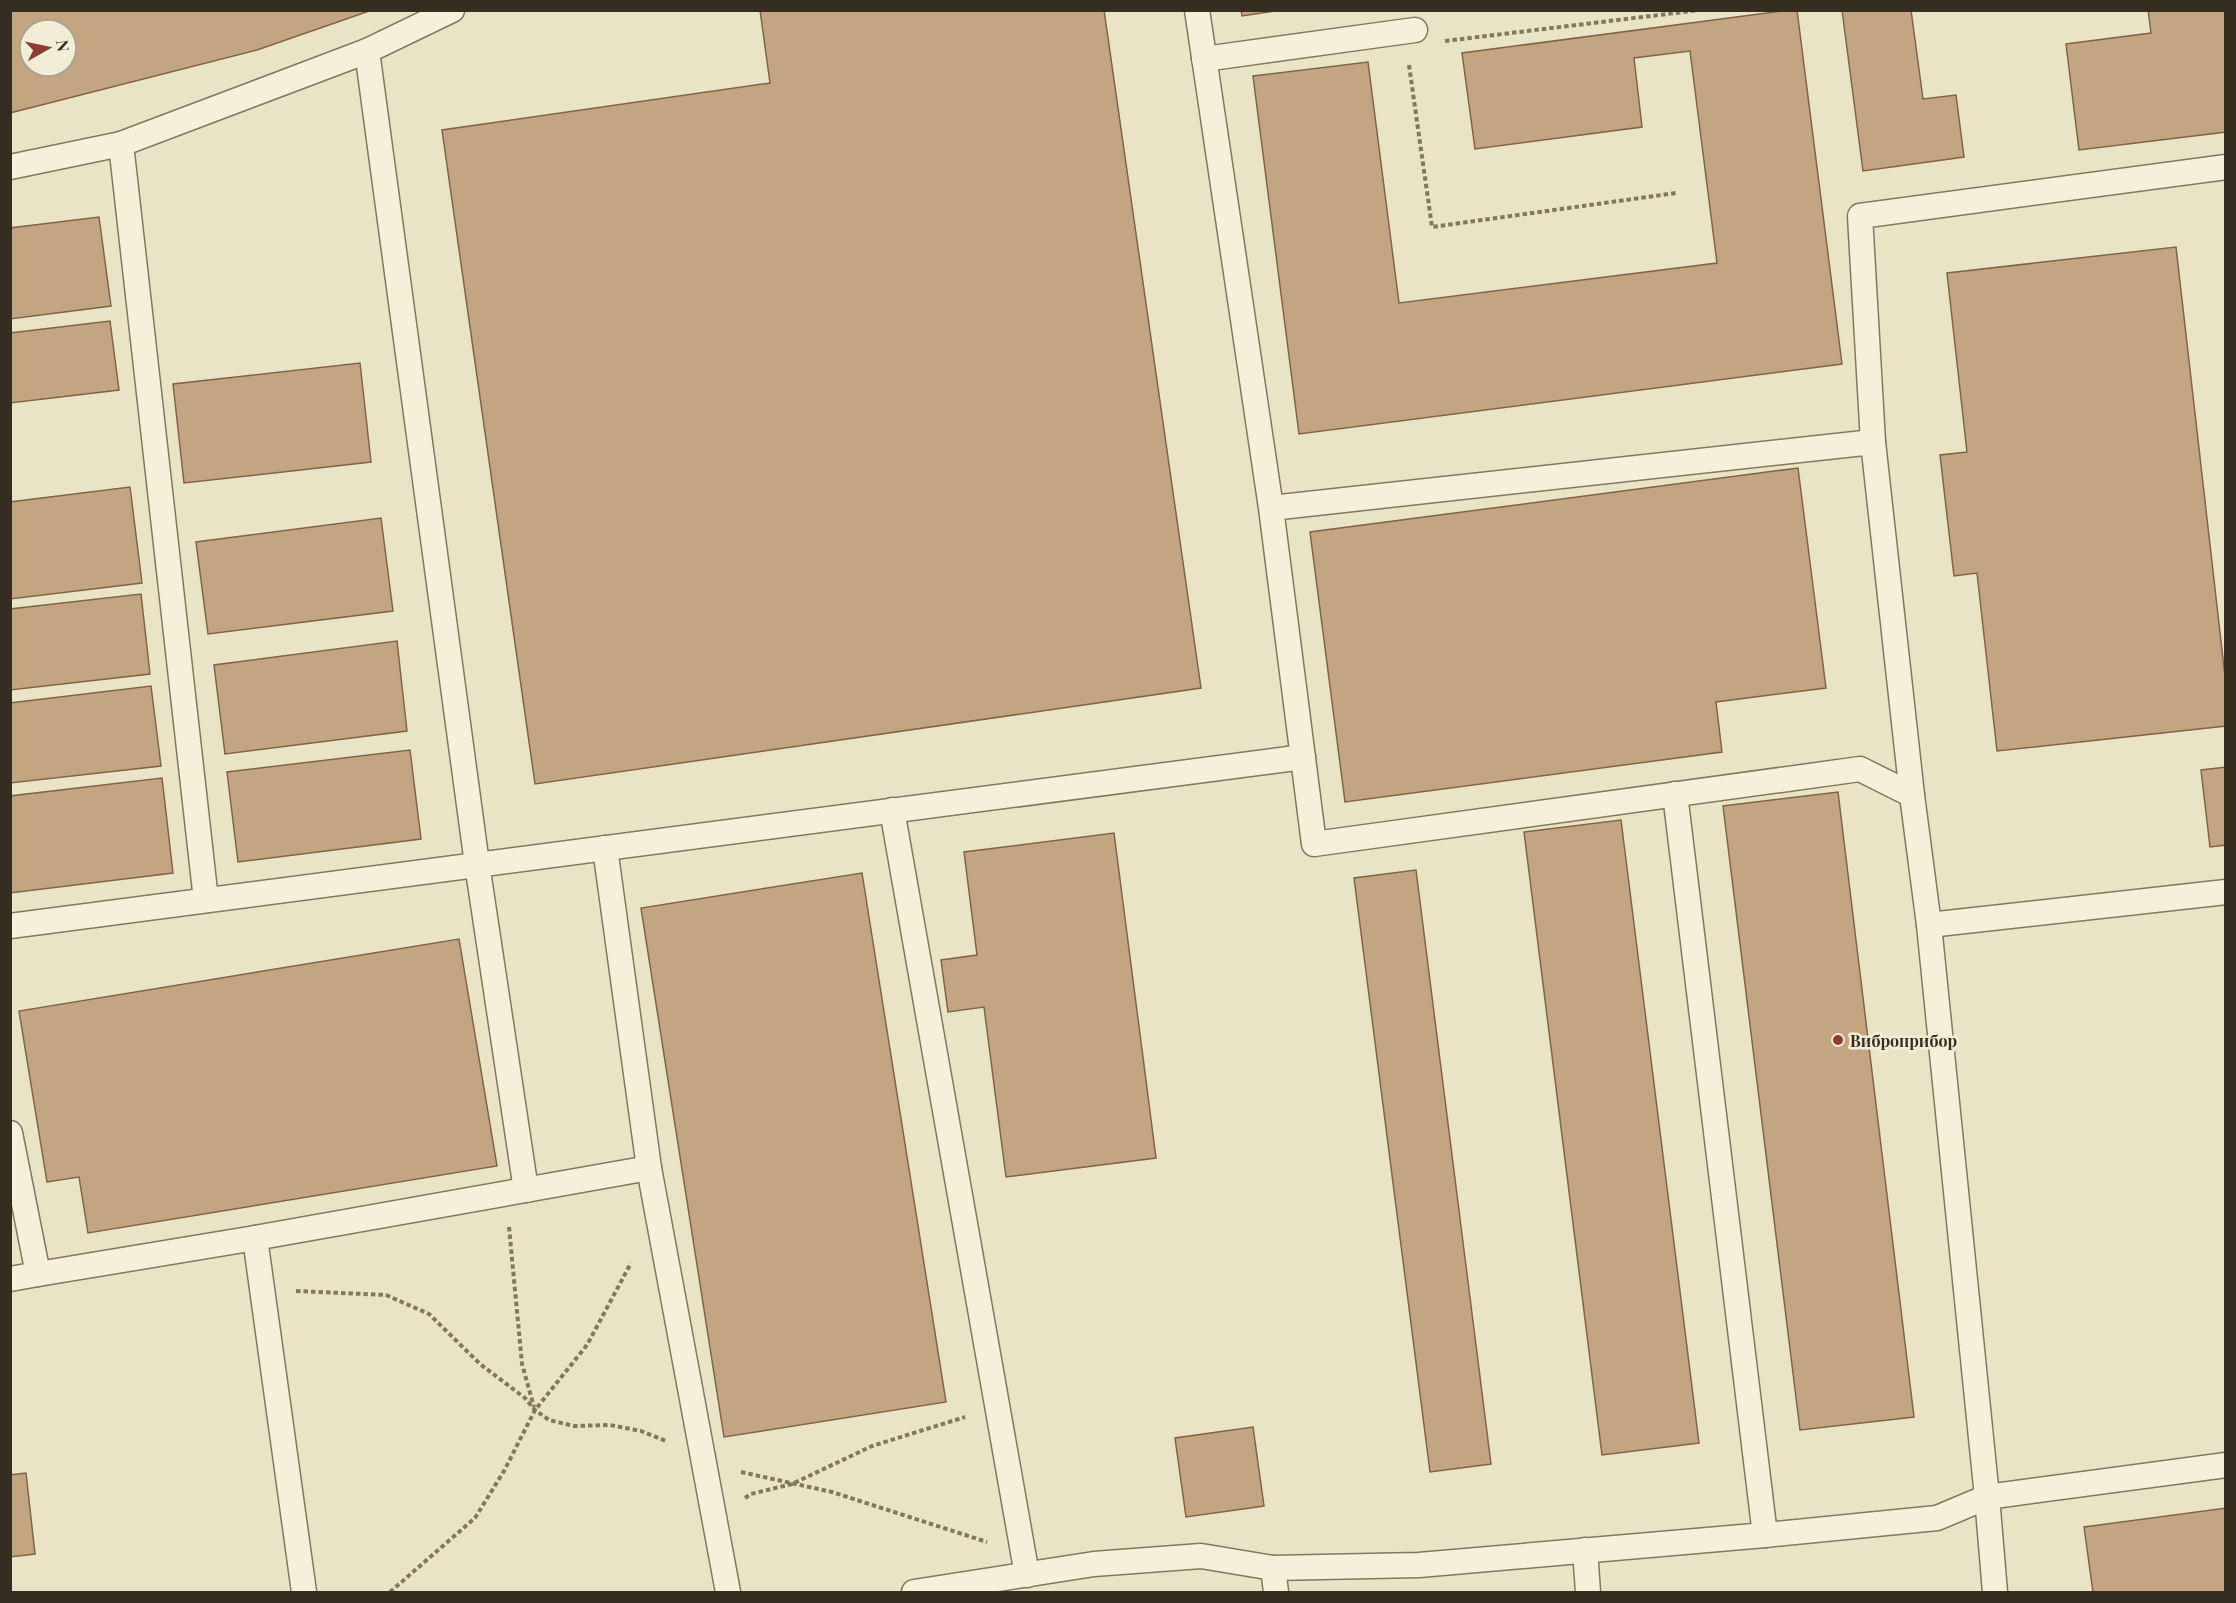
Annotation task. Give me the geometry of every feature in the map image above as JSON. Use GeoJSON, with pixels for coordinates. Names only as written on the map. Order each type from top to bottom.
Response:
{"type":"FeatureCollection","features":[{"type":"Feature","properties":{"kind":"lane"},"geometry":{"type":"LineString","coordinates":[[10,167],[121,144],[367,51],[452,10]]}},
{"type":"Feature","properties":{"kind":"lane"},"geometry":{"type":"LineString","coordinates":[[1197,10],[1270,508],[1314,844],[1860,769],[1912,795]]}},
{"type":"Feature","properties":{"kind":"lane"},"geometry":{"type":"LineString","coordinates":[[1204,59],[1408,36]]}},
{"type":"Feature","properties":{"kind":"lane"},"geometry":{"type":"LineString","coordinates":[[367,51],[477,864],[516,1192]]}},
{"type":"Feature","properties":{"kind":"lane"},"geometry":{"type":"LineString","coordinates":[[121,144],[206,900]]}},
{"type":"Feature","properties":{"kind":"lane"},"geometry":{"type":"LineString","coordinates":[[1995,1593],[1929,925],[1912,795],[1873,442],[1860,216],[2226,167]]}},
{"type":"Feature","properties":{"kind":"lane"},"geometry":{"type":"LineString","coordinates":[[1270,508],[1873,442]]}},
{"type":"Feature","properties":{"kind":"lane"},"geometry":{"type":"LineString","coordinates":[[10,926],[1303,757]]}},
{"type":"Feature","properties":{"kind":"lane"},"geometry":{"type":"LineString","coordinates":[[1675,794],[1766,1535]]}},
{"type":"Feature","properties":{"kind":"lane"},"geometry":{"type":"LineString","coordinates":[[892,810],[1027,1575]]}},
{"type":"Feature","properties":{"kind":"lane"},"geometry":{"type":"LineString","coordinates":[[605,848],[649,1168],[728,1593]]}},
{"type":"Feature","properties":{"kind":"lane"},"geometry":{"type":"LineString","coordinates":[[1929,925],[2226,892]]}},
{"type":"Feature","properties":{"kind":"lane"},"geometry":{"type":"LineString","coordinates":[[10,1133],[38,1274]]}},
{"type":"Feature","properties":{"kind":"lane"},"geometry":{"type":"LineString","coordinates":[[10,1279],[649,1168]]}},
{"type":"Feature","properties":{"kind":"lane"},"geometry":{"type":"LineString","coordinates":[[255,1238],[304,1593]]}},
{"type":"Feature","properties":{"kind":"lane"},"geometry":{"type":"LineString","coordinates":[[914,1593],[1094,1564],[1201,1556],[1274,1568],[1419,1565],[1766,1535],[1937,1518],[1987,1497],[2226,1465]]}},
{"type":"Feature","properties":{"kind":"lane"},"geometry":{"type":"LineString","coordinates":[[1585,1550],[1588,1593]]}},
{"type":"Feature","properties":{"kind":"lane"},"geometry":{"type":"LineString","coordinates":[[1274,1568],[1276,1593]]}},
{"type":"Feature","properties":{"kind":"path"},"geometry":{"type":"LineString","coordinates":[[1676,192],[1432,227],[1408,36],[1700,10]]}},
{"type":"Feature","properties":{"kind":"path"},"geometry":{"type":"LineString","coordinates":[[516,1192],[522,1364],[535,1410]]}},
{"type":"Feature","properties":{"kind":"path"},"geometry":{"type":"LineString","coordinates":[[390,1593],[475,1518],[504,1471],[535,1410],[587,1345],[636,1253]]}},
{"type":"Feature","properties":{"kind":"path"},"geometry":{"type":"LineString","coordinates":[[262,1290],[386,1295],[429,1314],[480,1364],[525,1398],[535,1410],[549,1420],[574,1426],[610,1425],[641,1431],[671,1443],[704,1464],[831,1492],[991,1543],[1027,1575]]}},
{"type":"Feature","properties":{"kind":"path"},"geometry":{"type":"LineString","coordinates":[[714,1517],[751,1494],[792,1484],[872,1446],[959,1418],[999,1412]]}},
{"type":"Feature","properties":{"kind":"building"},"geometry":{"type":"Polygon","coordinates":[[[10,10],[372,10],[257,50],[10,113],[10,10]]]}},
{"type":"Feature","properties":{"kind":"building"},"geometry":{"type":"Polygon","coordinates":[[[760,10],[1104,10],[1201,688],[535,784],[442,130],[770,83],[760,10]]]}},
{"type":"Feature","properties":{"kind":"building"},"geometry":{"type":"Polygon","coordinates":[[[1241,10],[1282,10],[1242,16],[1241,10]]]}},
{"type":"Feature","properties":{"kind":"building"},"geometry":{"type":"Polygon","coordinates":[[[1797,10],[1842,364],[1299,434],[1253,76],[1368,62],[1399,303],[1717,263],[1690,51],[1634,58],[1642,127],[1475,149],[1462,53],[1797,10]]]}},
{"type":"Feature","properties":{"kind":"building"},"geometry":{"type":"Polygon","coordinates":[[[1842,10],[1911,10],[1923,99],[1956,95],[1964,157],[1863,171],[1842,10]]]}},
{"type":"Feature","properties":{"kind":"building"},"geometry":{"type":"Polygon","coordinates":[[[2148,10],[2226,10],[2226,132],[2079,150],[2066,44],[2151,33],[2148,10]]]}},
{"type":"Feature","properties":{"kind":"building"},"geometry":{"type":"Polygon","coordinates":[[[99,217],[111,306],[10,319],[10,228],[99,217]]]}},
{"type":"Feature","properties":{"kind":"building"},"geometry":{"type":"Polygon","coordinates":[[[2176,247],[2226,685],[2226,726],[1997,751],[1977,573],[1954,576],[1940,455],[1967,452],[1947,273],[2176,247]]]}},
{"type":"Feature","properties":{"kind":"building"},"geometry":{"type":"Polygon","coordinates":[[[110,321],[119,390],[10,403],[10,333],[110,321]]]}},
{"type":"Feature","properties":{"kind":"building"},"geometry":{"type":"Polygon","coordinates":[[[360,363],[371,462],[184,483],[173,384],[360,363]]]}},
{"type":"Feature","properties":{"kind":"building"},"geometry":{"type":"Polygon","coordinates":[[[1798,468],[1826,688],[1716,702],[1722,752],[1345,802],[1310,532],[1798,468]]]}},
{"type":"Feature","properties":{"kind":"building"},"geometry":{"type":"Polygon","coordinates":[[[130,487],[142,583],[10,599],[10,502],[130,487]]]}},
{"type":"Feature","properties":{"kind":"building"},"geometry":{"type":"Polygon","coordinates":[[[381,518],[393,611],[208,634],[196,542],[381,518]]]}},
{"type":"Feature","properties":{"kind":"building"},"geometry":{"type":"Polygon","coordinates":[[[141,594],[150,674],[10,690],[10,609],[141,594]]]}},
{"type":"Feature","properties":{"kind":"building"},"geometry":{"type":"Polygon","coordinates":[[[397,641],[407,731],[225,754],[214,665],[397,641]]]}},
{"type":"Feature","properties":{"kind":"building"},"geometry":{"type":"Polygon","coordinates":[[[151,686],[161,766],[10,783],[10,703],[151,686]]]}},
{"type":"Feature","properties":{"kind":"building"},"geometry":{"type":"Polygon","coordinates":[[[410,750],[421,839],[238,862],[227,772],[410,750]]]}},
{"type":"Feature","properties":{"kind":"building"},"geometry":{"type":"Polygon","coordinates":[[[2226,767],[2226,845],[2210,847],[2201,770],[2226,767]]]}},
{"type":"Feature","properties":{"kind":"building"},"geometry":{"type":"Polygon","coordinates":[[[162,778],[173,873],[10,893],[10,796],[162,778]]]}},
{"type":"Feature","properties":{"kind":"building"},"geometry":{"type":"Polygon","coordinates":[[[1838,792],[1914,1417],[1800,1430],[1723,806],[1838,792]]]}},
{"type":"Feature","properties":{"kind":"building"},"geometry":{"type":"Polygon","coordinates":[[[1621,820],[1699,1443],[1602,1455],[1524,832],[1621,820]]]}},
{"type":"Feature","properties":{"kind":"building"},"geometry":{"type":"Polygon","coordinates":[[[1114,833],[1156,1158],[1006,1177],[984,1007],[948,1012],[941,960],[977,955],[964,852],[1114,833]]]}},
{"type":"Feature","properties":{"kind":"building"},"geometry":{"type":"Polygon","coordinates":[[[1416,870],[1491,1464],[1430,1472],[1354,878],[1416,870]]]}},
{"type":"Feature","properties":{"kind":"building"},"geometry":{"type":"Polygon","coordinates":[[[862,873],[946,1402],[724,1437],[641,908],[862,873]]]}},
{"type":"Feature","properties":{"kind":"building"},"geometry":{"type":"Polygon","coordinates":[[[459,939],[497,1166],[88,1233],[79,1177],[47,1182],[19,1011],[459,939]]]}},
{"type":"Feature","properties":{"kind":"building"},"geometry":{"type":"Polygon","coordinates":[[[1253,1427],[1264,1506],[1186,1517],[1175,1438],[1253,1427]]]}},
{"type":"Feature","properties":{"kind":"building"},"geometry":{"type":"Polygon","coordinates":[[[26,1473],[35,1554],[10,1557],[10,1475],[26,1473]]]}},
{"type":"Feature","properties":{"kind":"building"},"geometry":{"type":"Polygon","coordinates":[[[2226,1508],[2226,1592],[2093,1592],[2084,1527],[2226,1508]]]}},
{"type":"Feature","properties":{"kind":"place","name":"Виброприбор"},"geometry":{"type":"Point","coordinates":[1838,1040]}}]}
